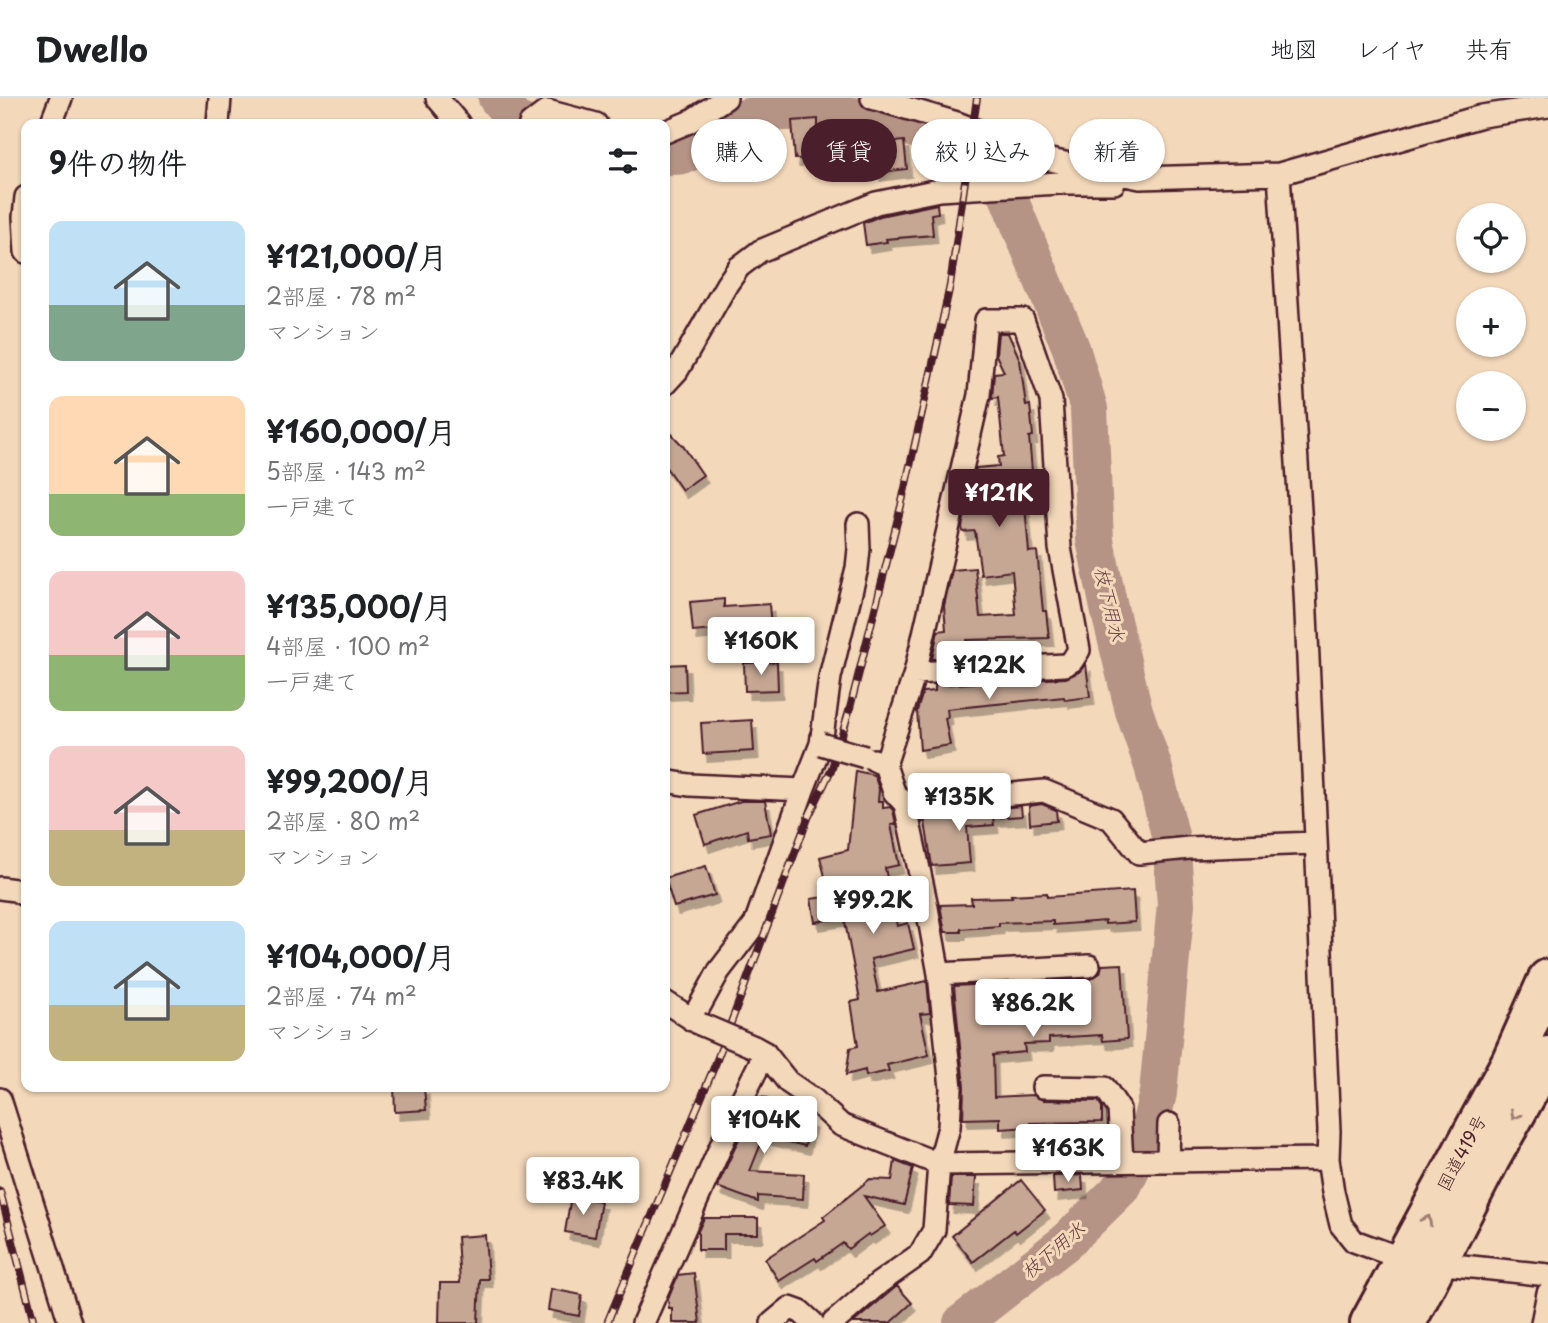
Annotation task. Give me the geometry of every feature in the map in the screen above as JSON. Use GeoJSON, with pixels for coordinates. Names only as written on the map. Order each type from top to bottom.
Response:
{"type":"FeatureCollection","features":[{"type":"Feature","properties":{"kind":"highway","name":"国道419号"},"geometry":{"type":"LineString","coordinates":[[1406,1323],[1422,1261],[1548,979]]}},
{"type":"Feature","properties":{"kind":"highway","name":"国道419号"},"geometry":{"type":"LineString","coordinates":[[1370,1323],[1422,1261],[1490,1159],[1548,1056]]}},
{"type":"Feature","properties":{"kind":"street"},"geometry":{"type":"LineString","coordinates":[[53,119],[61,98]]}},
{"type":"Feature","properties":{"kind":"street"},"geometry":{"type":"LineString","coordinates":[[218,119],[220,98]]}},
{"type":"Feature","properties":{"kind":"street"},"geometry":{"type":"LineString","coordinates":[[437,98],[454,119]]}},
{"type":"Feature","properties":{"kind":"street"},"geometry":{"type":"LineString","coordinates":[[670,130],[689,122],[726,98]]}},
{"type":"Feature","properties":{"kind":"street"},"geometry":{"type":"LineString","coordinates":[[872,98],[957,123],[1035,157],[1069,164]]}},
{"type":"Feature","properties":{"kind":"street"},"geometry":{"type":"LineString","coordinates":[[1165,177],[1279,174],[1482,116],[1548,106]]}},
{"type":"Feature","properties":{"kind":"street"},"geometry":{"type":"LineString","coordinates":[[536,119],[547,110],[578,119]]}},
{"type":"Feature","properties":{"kind":"street"},"geometry":{"type":"LineString","coordinates":[[1279,174],[1305,591],[1328,1158],[1341,1225],[1354,1241],[1422,1261],[1548,1275]]}},
{"type":"Feature","properties":{"kind":"street"},"geometry":{"type":"LineString","coordinates":[[670,378],[739,267],[760,251],[876,203],[939,190],[1119,182]]}},
{"type":"Feature","properties":{"kind":"street"},"geometry":{"type":"LineString","coordinates":[[833,1323],[879,1283],[920,1254],[934,1230],[939,1164],[949,1127],[951,1088],[939,974],[905,804],[894,792],[885,765],[915,673],[979,395],[986,320],[1023,320],[1051,400],[1060,548],[1079,650],[1072,662],[1065,665],[915,673]]}},
{"type":"Feature","properties":{"kind":"street"},"geometry":{"type":"LineString","coordinates":[[696,1022],[719,971],[755,925],[821,744],[830,677],[857,568],[858,524]]}},
{"type":"Feature","properties":{"kind":"street"},"geometry":{"type":"LineString","coordinates":[[821,744],[885,765]]}},
{"type":"Feature","properties":{"kind":"street"},"geometry":{"type":"LineString","coordinates":[[670,782],[721,787],[803,790]]}},
{"type":"Feature","properties":{"kind":"street"},"geometry":{"type":"LineString","coordinates":[[905,804],[1044,791],[1111,819],[1139,853],[1189,848],[1315,843]]}},
{"type":"Feature","properties":{"kind":"street"},"geometry":{"type":"LineString","coordinates":[[0,888],[21,893]]}},
{"type":"Feature","properties":{"kind":"street"},"geometry":{"type":"LineString","coordinates":[[939,974],[1088,966]]}},
{"type":"Feature","properties":{"kind":"street"},"geometry":{"type":"LineString","coordinates":[[670,1005],[696,1022],[759,1050],[788,1082],[814,1100],[841,1125],[939,1164],[1328,1158]]}},
{"type":"Feature","properties":{"kind":"street"},"geometry":{"type":"LineString","coordinates":[[643,1323],[738,1107],[759,1050]]}},
{"type":"Feature","properties":{"kind":"street"},"geometry":{"type":"LineString","coordinates":[[1043,1087],[1105,1088],[1119,1110],[1122,1161]]}},
{"type":"Feature","properties":{"kind":"street"},"geometry":{"type":"LineString","coordinates":[[0,1099],[69,1323]]}},
{"type":"Feature","properties":{"kind":"street"},"geometry":{"type":"LineString","coordinates":[[1165,1159],[1169,1124]]}},
{"type":"Feature","properties":{"kind":"street"},"geometry":{"type":"LineString","coordinates":[[1542,1323],[1548,1293]]}},
{"type":"Feature","properties":{"kind":"street"},"geometry":{"type":"LineString","coordinates":[[772,1323],[790,1308],[801,1312],[813,1323]]}},
{"type":"Feature","properties":{"kind":"building"},"geometry":{"type":"Polygon","coordinates":[[[801,120],[801,159],[795,159],[792,121],[801,120]]]}},
{"type":"Feature","properties":{"kind":"building"},"geometry":{"type":"Polygon","coordinates":[[[904,141],[907,169],[897,170],[897,142],[904,141]]]}},
{"type":"Feature","properties":{"kind":"building"},"geometry":{"type":"Polygon","coordinates":[[[937,204],[938,213],[931,214],[933,235],[886,239],[887,242],[866,245],[863,223],[880,216],[937,204]]]}},
{"type":"Feature","properties":{"kind":"building"},"geometry":{"type":"Polygon","coordinates":[[[998,333],[1008,333],[1020,360],[1026,406],[1030,405],[1033,436],[1029,437],[1033,482],[1023,483],[1029,552],[1037,551],[1043,611],[1046,611],[1049,638],[967,640],[968,657],[932,659],[938,631],[946,630],[944,606],[952,570],[975,568],[980,617],[1016,615],[1012,571],[981,575],[975,531],[963,532],[962,527],[966,509],[971,508],[969,495],[976,468],[999,466],[998,457],[1004,456],[998,397],[992,398],[994,373],[1004,372],[996,355],[998,333]]]}},
{"type":"Feature","properties":{"kind":"building"},"geometry":{"type":"Polygon","coordinates":[[[670,432],[703,475],[682,490],[670,473],[670,432]]]}},
{"type":"Feature","properties":{"kind":"building"},"geometry":{"type":"Polygon","coordinates":[[[724,599],[724,607],[769,604],[771,628],[693,632],[690,602],[724,599]]]}},
{"type":"Feature","properties":{"kind":"building"},"geometry":{"type":"Polygon","coordinates":[[[777,662],[778,690],[745,691],[744,663],[777,662]]]}},
{"type":"Feature","properties":{"kind":"building"},"geometry":{"type":"Polygon","coordinates":[[[685,664],[686,691],[670,692],[670,665],[685,664]]]}},
{"type":"Feature","properties":{"kind":"building"},"geometry":{"type":"Polygon","coordinates":[[[1086,664],[1090,697],[1065,700],[1064,697],[947,709],[948,717],[945,718],[950,745],[920,750],[917,711],[923,692],[935,691],[935,685],[1066,678],[1079,672],[1086,664]]]}},
{"type":"Feature","properties":{"kind":"building"},"geometry":{"type":"Polygon","coordinates":[[[752,720],[754,751],[703,754],[701,723],[752,720]]]}},
{"type":"Feature","properties":{"kind":"building"},"geometry":{"type":"Polygon","coordinates":[[[856,771],[874,775],[879,789],[878,801],[883,801],[883,808],[890,807],[893,810],[896,824],[891,825],[899,865],[885,868],[897,926],[908,923],[914,949],[871,959],[878,992],[927,981],[930,1013],[920,1014],[929,1055],[887,1065],[889,1071],[866,1076],[865,1070],[846,1075],[850,1048],[858,1046],[851,1002],[860,1000],[844,917],[815,922],[811,899],[830,896],[820,857],[848,850],[856,771]]]}},
{"type":"Feature","properties":{"kind":"building"},"geometry":{"type":"Polygon","coordinates":[[[741,801],[765,801],[771,834],[748,838],[747,830],[705,844],[696,815],[741,801]]]}},
{"type":"Feature","properties":{"kind":"building"},"geometry":{"type":"Polygon","coordinates":[[[1042,804],[1056,810],[1057,821],[1030,824],[1029,806],[1042,804]]]}},
{"type":"Feature","properties":{"kind":"building"},"geometry":{"type":"Polygon","coordinates":[[[1021,806],[1022,816],[993,818],[994,825],[967,827],[970,863],[932,866],[925,822],[922,822],[921,816],[1021,806]]]}},
{"type":"Feature","properties":{"kind":"building"},"geometry":{"type":"Polygon","coordinates":[[[706,866],[715,895],[674,907],[670,894],[670,877],[706,866]]]}},
{"type":"Feature","properties":{"kind":"building"},"geometry":{"type":"Polygon","coordinates":[[[1133,891],[1135,922],[1053,925],[1053,921],[999,923],[999,926],[945,932],[940,905],[972,904],[971,898],[1012,897],[1011,895],[1047,893],[1047,897],[1133,891]]]}},
{"type":"Feature","properties":{"kind":"building"},"geometry":{"type":"Polygon","coordinates":[[[1122,964],[1127,1039],[1103,1041],[1102,1035],[1049,1038],[1049,1043],[1024,1044],[1025,1052],[993,1055],[994,1097],[1033,1095],[1043,1100],[1098,1101],[1102,1107],[1102,1122],[1031,1123],[1031,1127],[1000,1129],[1000,1118],[963,1119],[964,1087],[954,986],[1090,979],[1100,973],[1102,965],[1122,964]]]}},
{"type":"Feature","properties":{"kind":"building"},"geometry":{"type":"Polygon","coordinates":[[[394,1092],[424,1092],[426,1110],[395,1112],[394,1092]]]}},
{"type":"Feature","properties":{"kind":"building"},"geometry":{"type":"Polygon","coordinates":[[[758,1097],[767,1098],[765,1110],[811,1121],[805,1146],[764,1136],[750,1171],[804,1174],[803,1199],[758,1196],[758,1202],[717,1187],[758,1097]]]}},
{"type":"Feature","properties":{"kind":"building"},"geometry":{"type":"Polygon","coordinates":[[[895,1161],[913,1168],[904,1205],[864,1196],[885,1226],[870,1236],[868,1234],[848,1249],[843,1243],[817,1261],[815,1258],[779,1281],[765,1259],[825,1220],[823,1217],[870,1179],[892,1180],[895,1161]]]}},
{"type":"Feature","properties":{"kind":"building"},"geometry":{"type":"Polygon","coordinates":[[[1082,1175],[1083,1190],[1054,1193],[1053,1176],[1082,1175]]]}},
{"type":"Feature","properties":{"kind":"building"},"geometry":{"type":"Polygon","coordinates":[[[951,1177],[976,1177],[974,1206],[949,1205],[951,1177]]]}},
{"type":"Feature","properties":{"kind":"building"},"geometry":{"type":"Polygon","coordinates":[[[1021,1180],[1045,1210],[973,1262],[952,1236],[1021,1180]]]}},
{"type":"Feature","properties":{"kind":"building"},"geometry":{"type":"Polygon","coordinates":[[[571,1196],[601,1201],[595,1237],[565,1232],[571,1196]]]}},
{"type":"Feature","properties":{"kind":"building"},"geometry":{"type":"Polygon","coordinates":[[[704,1218],[758,1218],[758,1234],[724,1234],[724,1250],[698,1250],[698,1231],[704,1218]]]}},
{"type":"Feature","properties":{"kind":"building"},"geometry":{"type":"Polygon","coordinates":[[[485,1235],[488,1279],[480,1279],[478,1323],[439,1323],[440,1283],[460,1283],[457,1237],[485,1235]]]}},
{"type":"Feature","properties":{"kind":"building"},"geometry":{"type":"Polygon","coordinates":[[[694,1273],[700,1323],[672,1323],[672,1308],[669,1308],[668,1299],[678,1275],[694,1273]]]}},
{"type":"Feature","properties":{"kind":"building"},"geometry":{"type":"Polygon","coordinates":[[[897,1286],[912,1303],[890,1323],[853,1323],[897,1286]]]}},
{"type":"Feature","properties":{"kind":"building"},"geometry":{"type":"Polygon","coordinates":[[[551,1289],[582,1295],[579,1316],[548,1310],[551,1289]]]}},
{"type":"Feature","properties":{"kind":"waterway","name":"枝下用水"},"geometry":{"type":"LineString","coordinates":[[497,98],[514,119]]}},
{"type":"Feature","properties":{"kind":"waterway","name":"枝下用水"},"geometry":{"type":"LineString","coordinates":[[670,156],[681,156],[693,150],[741,119],[768,113],[800,112],[872,119],[908,127],[971,151],[995,165],[1071,348],[1089,409],[1095,540],[1134,711],[1153,766],[1171,839],[1176,904],[1158,1093],[1149,1131],[1123,1186],[1066,1242],[962,1323]]}},
{"type":"Feature","properties":{"kind":"railway"},"geometry":{"type":"LineString","coordinates":[[607,1323],[715,1065],[808,818],[832,768],[850,708],[901,506],[938,341],[950,285],[977,98]]}},
{"type":"Feature","properties":{"kind":"railway"},"geometry":{"type":"LineString","coordinates":[[0,1191],[34,1323]]}}]}
